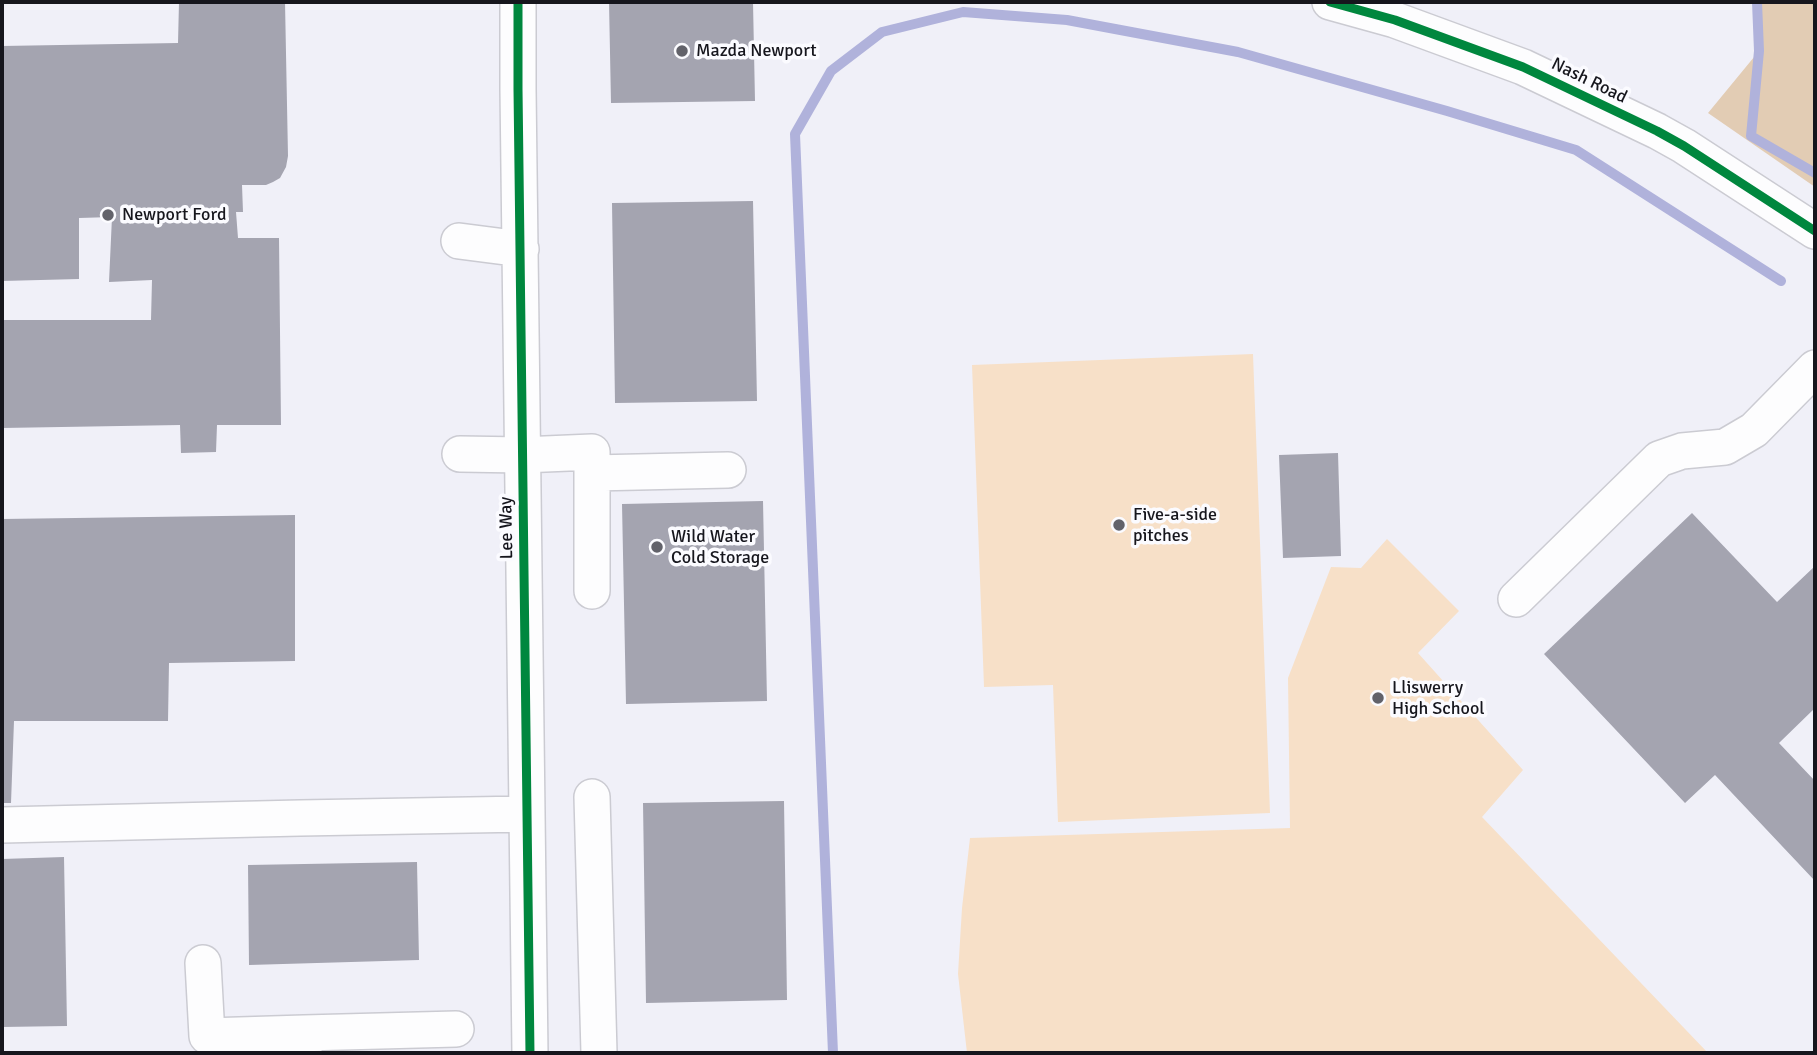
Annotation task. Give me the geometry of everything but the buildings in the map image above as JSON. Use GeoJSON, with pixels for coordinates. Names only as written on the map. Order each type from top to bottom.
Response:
{"type":"FeatureCollection","features":[{"type":"Feature","properties":{"kind":"street","name":"Lee Way"},"geometry":{"type":"LineString","coordinates":[[518,2],[530,1053]]}},
{"type":"Feature","properties":{"kind":"street","name":"Nash Road"},"geometry":{"type":"LineString","coordinates":[[1330,2],[1395,20],[1523,67],[1684,146],[1815,231]]}},
{"type":"Feature","properties":{"kind":"street"},"geometry":{"type":"LineString","coordinates":[[458,241],[521,249]]}},
{"type":"Feature","properties":{"kind":"street"},"geometry":{"type":"LineString","coordinates":[[1516,598],[1659,459],[1682,451],[1725,447],[1754,430],[1815,369]]}},
{"type":"Feature","properties":{"kind":"street"},"geometry":{"type":"LineString","coordinates":[[460,454],[592,452],[592,591]]}},
{"type":"Feature","properties":{"kind":"street"},"geometry":{"type":"LineString","coordinates":[[593,473],[728,470]]}},
{"type":"Feature","properties":{"kind":"street"},"geometry":{"type":"LineString","coordinates":[[592,797],[599,1053]]}},
{"type":"Feature","properties":{"kind":"street"},"geometry":{"type":"LineString","coordinates":[[2,825],[526,814]]}},
{"type":"Feature","properties":{"kind":"street"},"geometry":{"type":"LineString","coordinates":[[202,963],[207,1036],[304,1043],[456,1029]]}},
{"type":"Feature","properties":{"kind":"shaded area"},"geometry":{"type":"Polygon","coordinates":[[[1757,2],[1815,2],[1815,187],[1708,113],[1759,51],[1757,2]]]}},
{"type":"Feature","properties":{"kind":"shaded area","name":"Five-a-side pitches"},"geometry":{"type":"Polygon","coordinates":[[[1253,354],[1270,813],[1058,822],[1053,685],[984,687],[972,365],[1253,354]]]}},
{"type":"Feature","properties":{"kind":"shaded area"},"geometry":{"type":"Polygon","coordinates":[[[1387,539],[1459,611],[1418,653],[1523,770],[1482,817],[1708,1053],[967,1053],[958,974],[970,838],[1290,828],[1288,678],[1331,567],[1361,568],[1387,539]]]}},
{"type":"Feature","properties":{"kind":"waterway"},"geometry":{"type":"LineString","coordinates":[[1757,2],[1759,51],[1751,136],[1815,173]]}},
{"type":"Feature","properties":{"kind":"waterway"},"geometry":{"type":"LineString","coordinates":[[833,1053],[795,134],[831,71],[882,32],[963,12],[1067,20],[1238,52],[1576,150],[1781,281]]}},
{"type":"Feature","properties":{"kind":"cycle path"},"geometry":{"type":"LineString","coordinates":[[518,2],[530,1053]]}},
{"type":"Feature","properties":{"kind":"cycle path"},"geometry":{"type":"LineString","coordinates":[[1330,2],[1395,20],[1523,67],[1684,146],[1815,231]]}},
{"type":"Feature","properties":{"kind":"place","name":"Mazda Newport"},"geometry":{"type":"Point","coordinates":[682,51]}},
{"type":"Feature","properties":{"kind":"place","name":"Newport Ford"},"geometry":{"type":"Point","coordinates":[108,215]}},
{"type":"Feature","properties":{"kind":"place","name":"Five-a-side pitches"},"geometry":{"type":"Point","coordinates":[1119,525]}},
{"type":"Feature","properties":{"kind":"place","name":"Wild Water Cold Storage"},"geometry":{"type":"Point","coordinates":[657,547]}},
{"type":"Feature","properties":{"kind":"place","name":"Lliswerry High School"},"geometry":{"type":"Point","coordinates":[1378,698]}}]}
